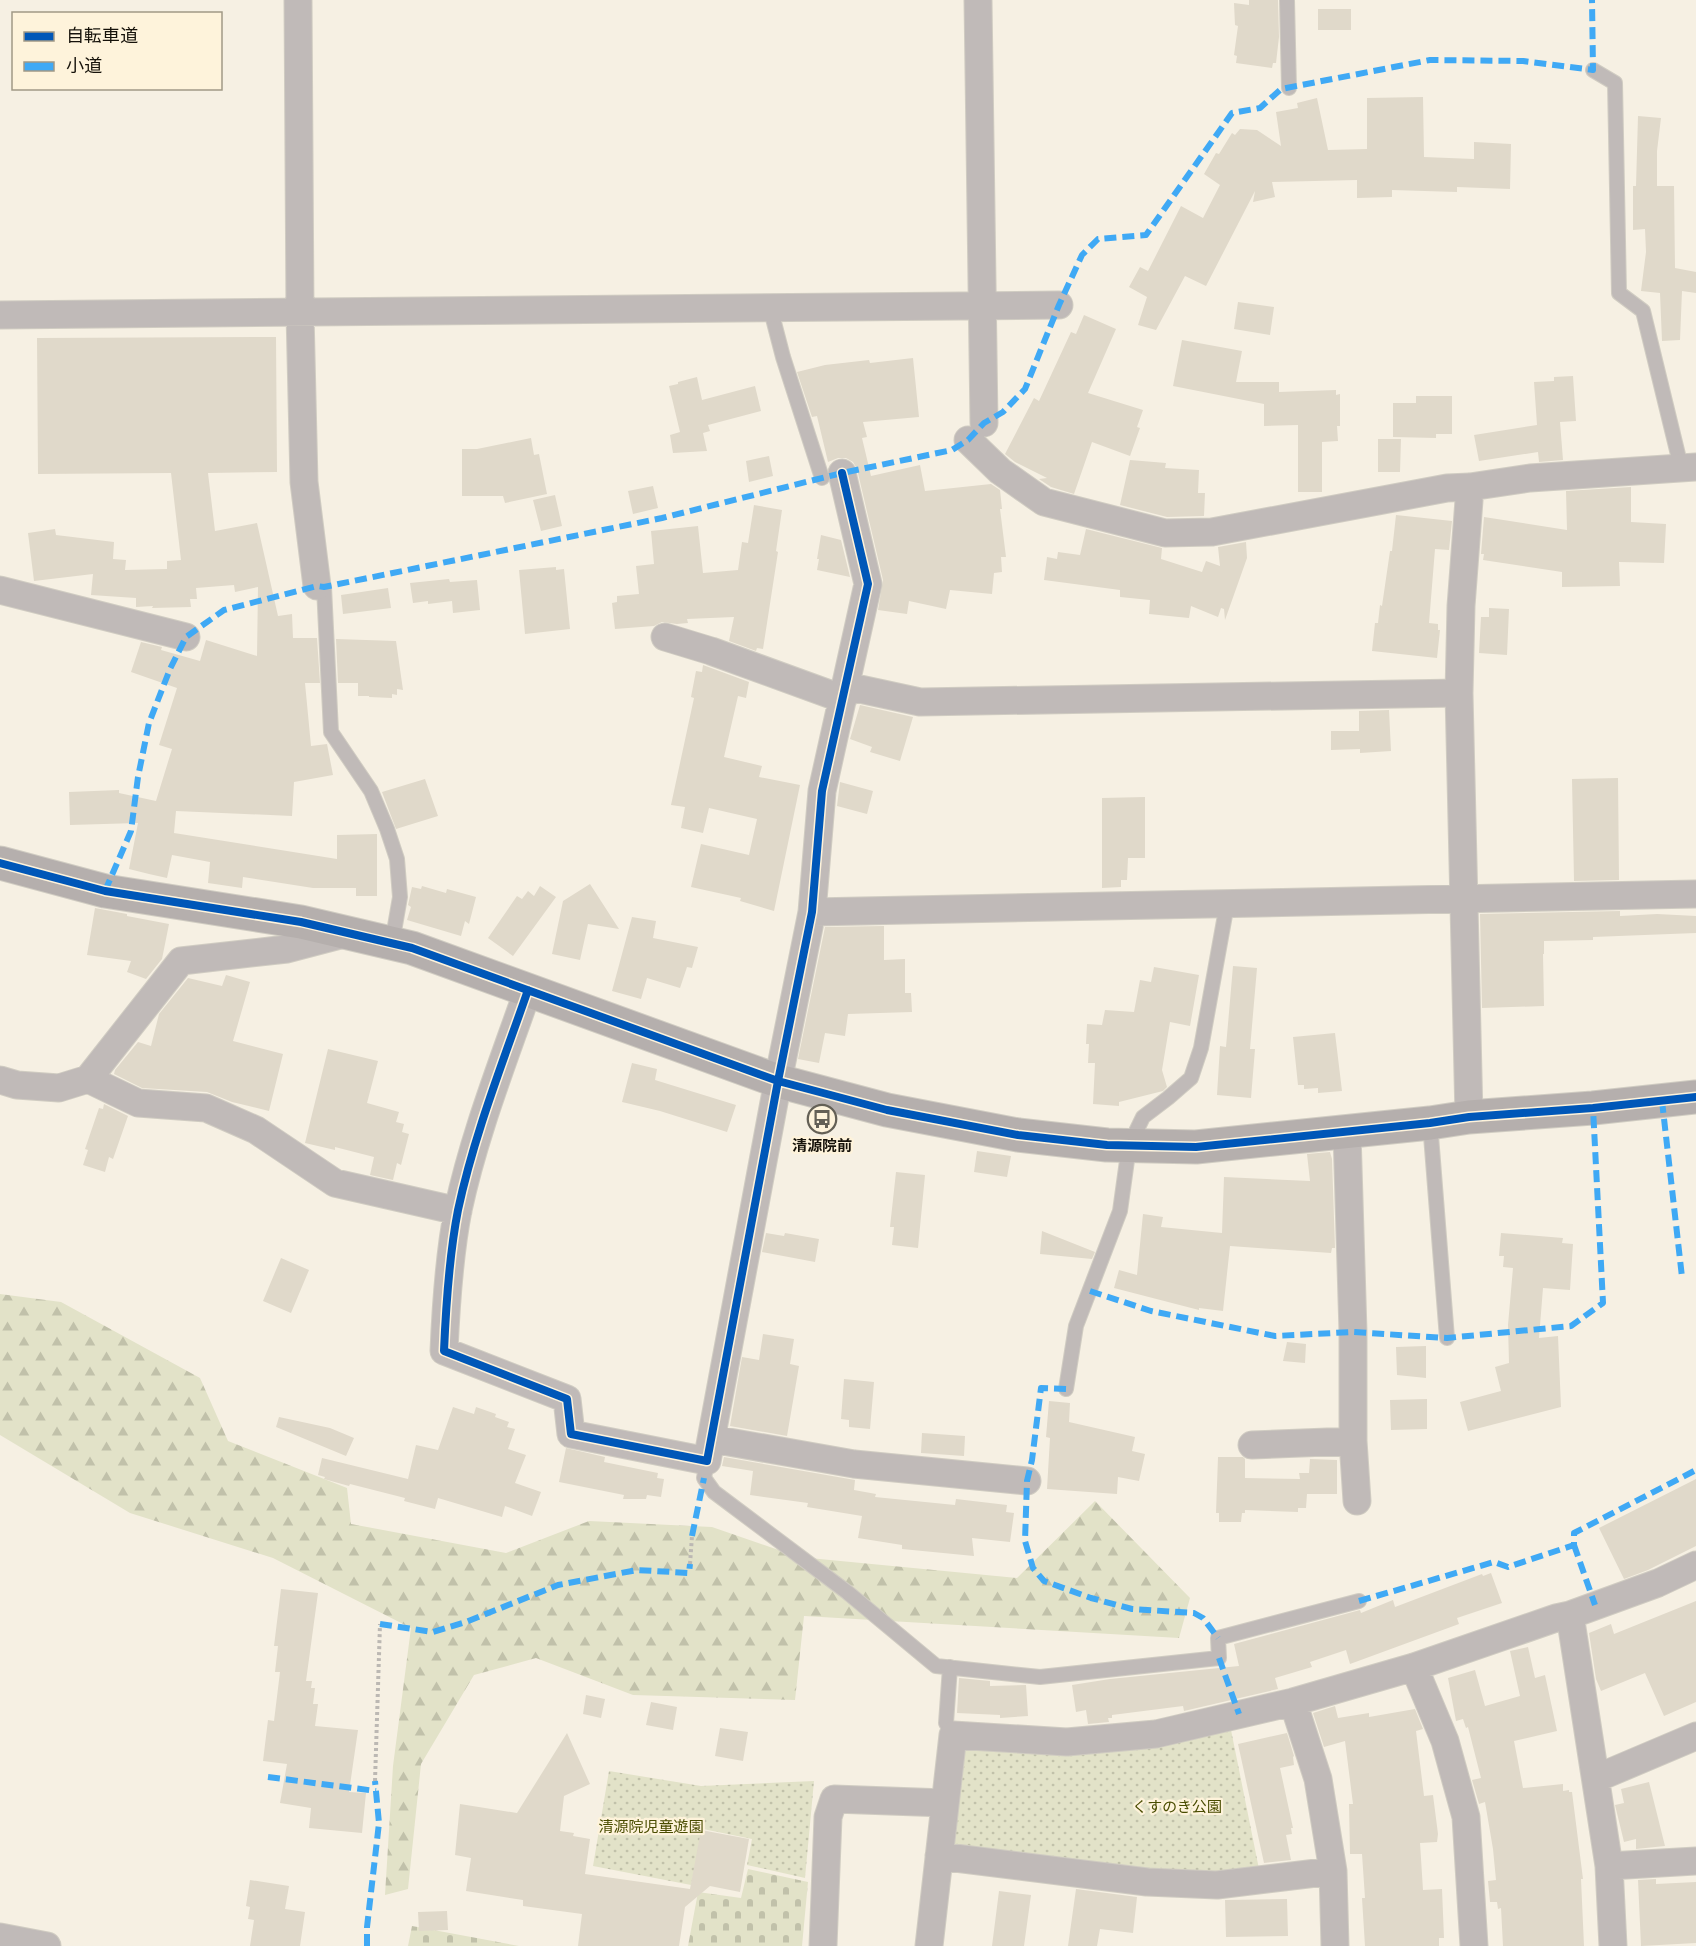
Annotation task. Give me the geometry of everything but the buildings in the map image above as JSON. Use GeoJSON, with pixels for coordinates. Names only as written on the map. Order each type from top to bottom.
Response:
{"type":"FeatureCollection","features":[{"type":"Feature","properties":{"kind":"street"},"geometry":{"type":"LineString","coordinates":[[298,0],[300,313],[304,482],[321,587]]}},
{"type":"Feature","properties":{"kind":"street"},"geometry":{"type":"LineString","coordinates":[[978,0],[982,304],[976,432],[1000,471],[1044,502],[1165,533],[1212,532],[1447,488],[1530,478],[1689,467]]}},
{"type":"Feature","properties":{"kind":"street"},"geometry":{"type":"LineString","coordinates":[[0,315],[1059,305]]}},
{"type":"Feature","properties":{"kind":"street"},"geometry":{"type":"LineString","coordinates":[[709,1450],[812,912],[822,791],[868,584],[832,476]]}},
{"type":"Feature","properties":{"kind":"street"},"geometry":{"type":"LineString","coordinates":[[1469,1117],[1458,693],[1461,606],[1470,487]]}},
{"type":"Feature","properties":{"kind":"street"},"geometry":{"type":"LineString","coordinates":[[0,590],[186,637]]}},
{"type":"Feature","properties":{"kind":"street"},"geometry":{"type":"LineString","coordinates":[[665,637],[844,693],[920,702],[1458,693]]}},
{"type":"Feature","properties":{"kind":"street"},"geometry":{"type":"LineString","coordinates":[[0,863],[105,891],[301,922],[412,948],[778,1081],[887,1110],[1018,1135],[1107,1145],[1196,1147],[1430,1124],[1469,1117],[1593,1108],[1696,1097]]}},
{"type":"Feature","properties":{"kind":"street"},"geometry":{"type":"LineString","coordinates":[[812,912],[1696,894]]}},
{"type":"Feature","properties":{"kind":"street"},"geometry":{"type":"LineString","coordinates":[[0,1080],[17,1085],[59,1088],[88,1079],[181,961],[287,949],[348,933]]}},
{"type":"Feature","properties":{"kind":"street"},"geometry":{"type":"LineString","coordinates":[[528,990],[471,1159],[458,1211],[446,1298],[444,1352],[567,1399],[571,1434],[1027,1481]]}},
{"type":"Feature","properties":{"kind":"street"},"geometry":{"type":"LineString","coordinates":[[88,1079],[138,1103],[206,1108],[256,1130],[335,1183],[458,1211]]}},
{"type":"Feature","properties":{"kind":"street"},"geometry":{"type":"LineString","coordinates":[[1347,1132],[1353,1332],[1353,1441],[1357,1501]]}},
{"type":"Feature","properties":{"kind":"street"},"geometry":{"type":"LineString","coordinates":[[1265,1451],[1353,1441]]}},
{"type":"Feature","properties":{"kind":"street"},"geometry":{"type":"LineString","coordinates":[[929,1946],[953,1735],[1067,1742],[1156,1734],[1293,1702],[1414,1667],[1570,1615],[1658,1583],[1696,1565]]}},
{"type":"Feature","properties":{"kind":"street"},"geometry":{"type":"LineString","coordinates":[[1570,1615],[1609,1866],[1613,1946]]}},
{"type":"Feature","properties":{"kind":"street"},"geometry":{"type":"LineString","coordinates":[[1414,1667],[1445,1741],[1466,1817],[1474,1946]]}},
{"type":"Feature","properties":{"kind":"street"},"geometry":{"type":"LineString","coordinates":[[1293,1702],[1318,1779],[1333,1871],[1335,1946]]}},
{"type":"Feature","properties":{"kind":"street"},"geometry":{"type":"LineString","coordinates":[[1596,1778],[1696,1736]]}},
{"type":"Feature","properties":{"kind":"street"},"geometry":{"type":"LineString","coordinates":[[823,1946],[828,1817],[834,1799],[945,1803]]}},
{"type":"Feature","properties":{"kind":"street"},"geometry":{"type":"LineString","coordinates":[[939,1856],[1146,1882],[1217,1885],[1333,1871]]}},
{"type":"Feature","properties":{"kind":"street"},"geometry":{"type":"LineString","coordinates":[[1609,1866],[1696,1861]]}},
{"type":"Feature","properties":{"kind":"street"},"geometry":{"type":"LineString","coordinates":[[0,1937],[47,1946]]}},
{"type":"Feature","properties":{"kind":"lane"},"geometry":{"type":"LineString","coordinates":[[1287,0],[1289,88]]}},
{"type":"Feature","properties":{"kind":"lane"},"geometry":{"type":"LineString","coordinates":[[1593,70],[1615,83],[1619,293],[1643,310],[1689,467]]}},
{"type":"Feature","properties":{"kind":"lane"},"geometry":{"type":"LineString","coordinates":[[770,307],[783,357],[832,476]]}},
{"type":"Feature","properties":{"kind":"lane"},"geometry":{"type":"LineString","coordinates":[[321,587],[331,732],[371,791],[397,859],[400,897],[392,944]]}},
{"type":"Feature","properties":{"kind":"lane"},"geometry":{"type":"LineString","coordinates":[[1066,1389],[1076,1326],[1120,1211],[1129,1146],[1143,1117],[1191,1078],[1201,1048],[1227,904]]}},
{"type":"Feature","properties":{"kind":"lane"},"geometry":{"type":"LineString","coordinates":[[1430,1124],[1447,1338]]}},
{"type":"Feature","properties":{"kind":"lane"},"geometry":{"type":"LineString","coordinates":[[709,1450],[704,1478],[714,1492],[847,1592],[936,1666],[1040,1677],[1219,1658],[1218,1638],[1359,1601]]}},
{"type":"Feature","properties":{"kind":"lane"},"geometry":{"type":"LineString","coordinates":[[950,1667],[946,1724],[953,1735]]}},
{"type":"Feature","properties":{"kind":"path"},"geometry":{"type":"LineString","coordinates":[[690,1564],[692,1536]]}},
{"type":"Feature","properties":{"kind":"path"},"geometry":{"type":"LineString","coordinates":[[375,1781],[380,1624]]}},
{"type":"Feature","properties":{"kind":"green space"},"geometry":{"type":"Polygon","coordinates":[[[0,1294],[61,1302],[200,1378],[228,1441],[347,1488],[351,1524],[506,1553],[589,1521],[712,1527],[799,1557],[1017,1578],[1095,1501],[1190,1598],[1179,1638],[804,1616],[795,1700],[633,1695],[536,1658],[474,1675],[421,1764],[408,1889],[385,1895],[393,1766],[411,1628],[273,1558],[130,1513],[0,1435],[0,1294]]]}},
{"type":"Feature","properties":{"kind":"green space","name":"くすのき公園"},"geometry":{"type":"Polygon","coordinates":[[[1231,1730],[1259,1869],[1203,1874],[1151,1871],[956,1845],[949,1837],[965,1744],[1146,1747],[1231,1730]]]}},
{"type":"Feature","properties":{"kind":"green space","name":"清源院児童遊園"},"geometry":{"type":"Polygon","coordinates":[[[609,1771],[701,1786],[814,1781],[805,1878],[747,1865],[752,1839],[703,1829],[691,1885],[593,1866],[609,1771]]]}},
{"type":"Feature","properties":{"kind":"green space"},"geometry":{"type":"Polygon","coordinates":[[[748,1869],[808,1882],[802,1946],[688,1946],[698,1892],[741,1898],[748,1869]]]}},
{"type":"Feature","properties":{"kind":"green space"},"geometry":{"type":"Polygon","coordinates":[[[412,1926],[519,1946],[408,1946],[412,1926]]]}},
{"type":"Feature","properties":{"kind":"marked path"},"geometry":{"type":"LineString","coordinates":[[105,891],[131,831],[138,777],[149,723],[170,669],[186,637],[224,610],[317,586],[324,587],[662,518],[842,473],[952,450],[968,440],[984,423],[1003,412],[1025,389],[1082,255],[1098,239],[1146,235],[1232,113],[1260,108],[1281,89],[1430,60],[1523,61],[1593,70],[1592,0]]}},
{"type":"Feature","properties":{"kind":"marked path"},"geometry":{"type":"LineString","coordinates":[[1662,1101],[1682,1277]]}},
{"type":"Feature","properties":{"kind":"marked path"},"geometry":{"type":"LineString","coordinates":[[1090,1291],[1151,1311],[1275,1336],[1353,1332],[1447,1338],[1571,1326],[1603,1303],[1593,1108]]}},
{"type":"Feature","properties":{"kind":"marked path"},"geometry":{"type":"LineString","coordinates":[[1066,1389],[1041,1388],[1032,1460],[1027,1481],[1025,1541],[1033,1568],[1044,1581],[1091,1598],[1132,1609],[1194,1613],[1203,1618],[1218,1638]]}},
{"type":"Feature","properties":{"kind":"marked path"},"geometry":{"type":"LineString","coordinates":[[1359,1601],[1494,1562],[1508,1567],[1574,1545],[1574,1533],[1696,1470]]}},
{"type":"Feature","properties":{"kind":"marked path"},"geometry":{"type":"LineString","coordinates":[[692,1536],[704,1478]]}},
{"type":"Feature","properties":{"kind":"marked path"},"geometry":{"type":"LineString","coordinates":[[1574,1545],[1595,1605]]}},
{"type":"Feature","properties":{"kind":"marked path"},"geometry":{"type":"LineString","coordinates":[[380,1624],[433,1632],[466,1622],[558,1585],[637,1570],[689,1573],[690,1564]]}},
{"type":"Feature","properties":{"kind":"marked path"},"geometry":{"type":"LineString","coordinates":[[1219,1658],[1239,1714]]}},
{"type":"Feature","properties":{"kind":"marked path"},"geometry":{"type":"LineString","coordinates":[[268,1777],[376,1791]]}},
{"type":"Feature","properties":{"kind":"marked path"},"geometry":{"type":"LineString","coordinates":[[367,1946],[367,1927],[379,1823],[375,1781]]}},
{"type":"Feature","properties":{"kind":"cycle path"},"geometry":{"type":"LineString","coordinates":[[528,990],[481,1126],[458,1210],[448,1280],[444,1351],[567,1399],[571,1434],[707,1461],[812,912],[822,791],[868,584],[842,473]]}},
{"type":"Feature","properties":{"kind":"cycle path"},"geometry":{"type":"LineString","coordinates":[[0,863],[105,891],[301,922],[412,948],[778,1081],[887,1110],[1018,1135],[1107,1145],[1196,1147],[1469,1117],[1593,1108],[1696,1097]]}},
{"type":"Feature","properties":{"kind":"place","name":"清源院前"},"geometry":{"type":"Point","coordinates":[822,1119]}}]}
